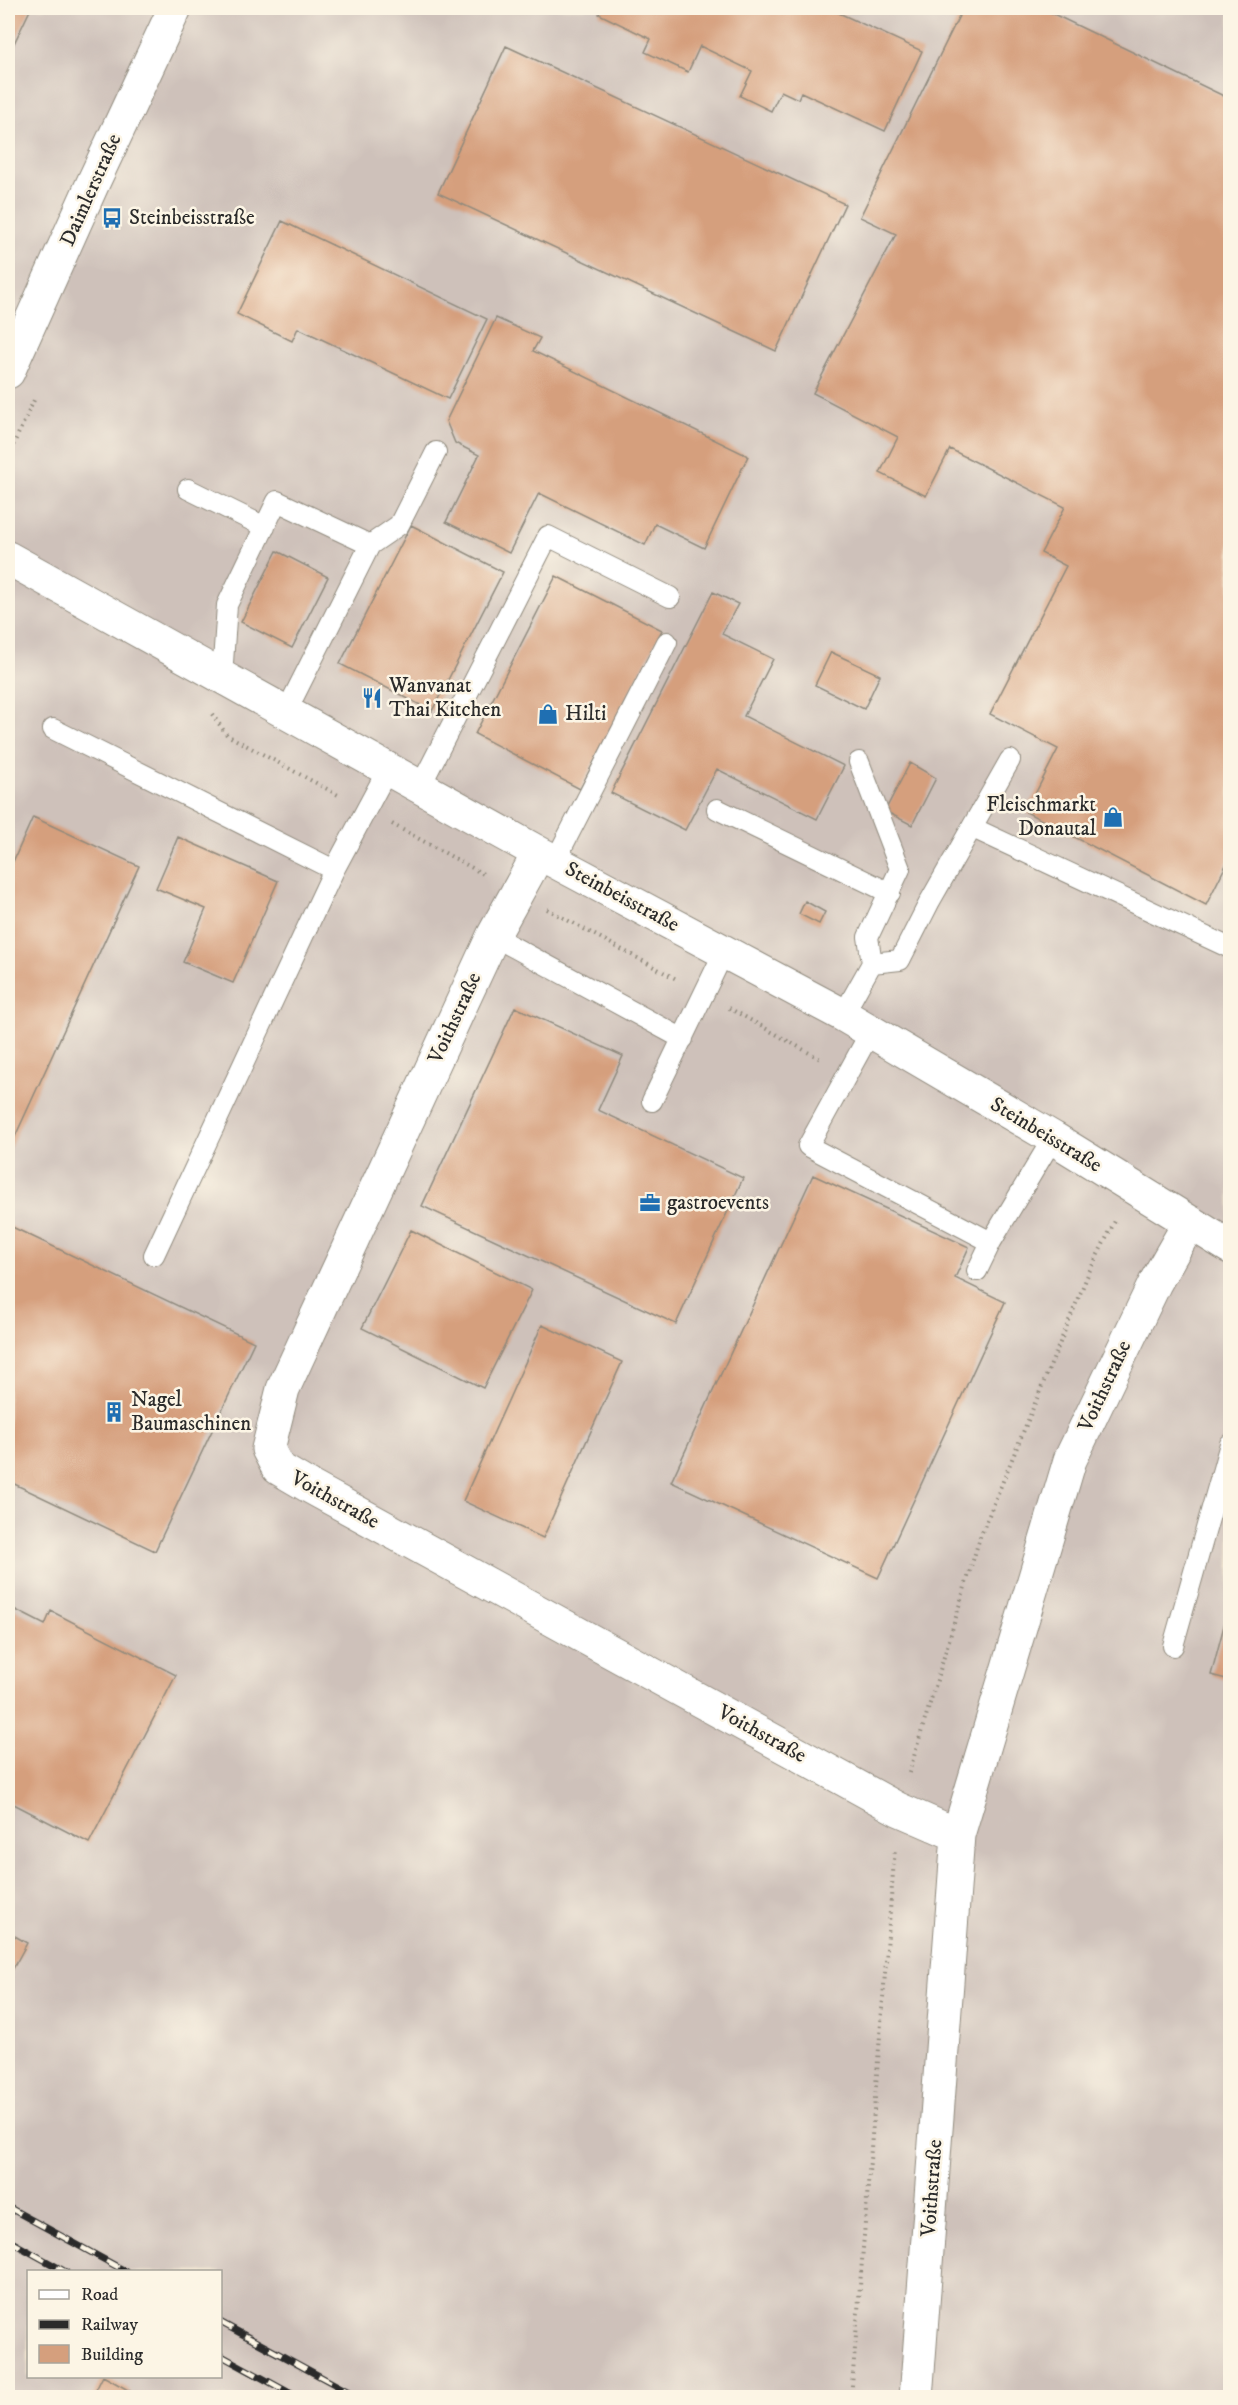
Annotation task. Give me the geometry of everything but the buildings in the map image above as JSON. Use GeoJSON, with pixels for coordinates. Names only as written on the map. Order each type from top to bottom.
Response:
{"type":"FeatureCollection","features":[{"type":"Feature","properties":{"kind":"street","name":"Daimlerstraße"},"geometry":{"type":"LineString","coordinates":[[8,372],[175,8]]}},
{"type":"Feature","properties":{"kind":"street","name":"Steinbeisstraße"},"geometry":{"type":"LineString","coordinates":[[8,558],[547,857],[843,1015],[1053,1138],[1230,1247]]}},
{"type":"Feature","properties":{"kind":"street","name":"Voithstraße"},"geometry":{"type":"LineString","coordinates":[[547,857],[493,936],[283,1389],[268,1449],[278,1468],[898,1809],[958,1836]]}},
{"type":"Feature","properties":{"kind":"street","name":"Voithstraße"},"geometry":{"type":"LineString","coordinates":[[916,2397],[958,1836],[1070,1460],[1155,1283],[1190,1222]]}},
{"type":"Feature","properties":{"kind":"lane"},"geometry":{"type":"LineString","coordinates":[[286,712],[370,545],[399,525],[436,452]]}},
{"type":"Feature","properties":{"kind":"lane"},"geometry":{"type":"LineString","coordinates":[[188,489],[265,527]]}},
{"type":"Feature","properties":{"kind":"lane"},"geometry":{"type":"LineString","coordinates":[[222,677],[227,605],[277,501],[370,545]]}},
{"type":"Feature","properties":{"kind":"lane"},"geometry":{"type":"LineString","coordinates":[[420,787],[548,536],[670,597]]}},
{"type":"Feature","properties":{"kind":"lane"},"geometry":{"type":"LineString","coordinates":[[547,857],[667,642]]}},
{"type":"Feature","properties":{"kind":"lane"},"geometry":{"type":"LineString","coordinates":[[53,729],[334,870]]}},
{"type":"Feature","properties":{"kind":"lane"},"geometry":{"type":"LineString","coordinates":[[872,963],[900,960],[930,901],[1010,760]]}},
{"type":"Feature","properties":{"kind":"lane"},"geometry":{"type":"LineString","coordinates":[[843,1015],[872,963],[868,937],[900,869],[859,762]]}},
{"type":"Feature","properties":{"kind":"lane"},"geometry":{"type":"LineString","coordinates":[[154,1255],[334,870],[388,769]]}},
{"type":"Feature","properties":{"kind":"lane"},"geometry":{"type":"LineString","coordinates":[[717,809],[890,893]]}},
{"type":"Feature","properties":{"kind":"lane"},"geometry":{"type":"LineString","coordinates":[[973,828],[1230,948]]}},
{"type":"Feature","properties":{"kind":"lane"},"geometry":{"type":"LineString","coordinates":[[493,936],[683,1038]]}},
{"type":"Feature","properties":{"kind":"lane"},"geometry":{"type":"LineString","coordinates":[[652,1101],[724,952]]}},
{"type":"Feature","properties":{"kind":"lane"},"geometry":{"type":"LineString","coordinates":[[871,1031],[808,1146],[991,1242]]}},
{"type":"Feature","properties":{"kind":"lane"},"geometry":{"type":"LineString","coordinates":[[977,1272],[991,1242],[1053,1138]]}},
{"type":"Feature","properties":{"kind":"lane"},"geometry":{"type":"LineString","coordinates":[[1173,1646],[1230,1444]]}},
{"type":"Feature","properties":{"kind":"shaded area"},"geometry":{"type":"Polygon","coordinates":[[[8,8],[1230,8],[1230,2397],[8,2398],[8,8]]]}},
{"type":"Feature","properties":{"kind":"railway"},"geometry":{"type":"LineString","coordinates":[[8,2207],[123,2270]]}},
{"type":"Feature","properties":{"kind":"railway"},"geometry":{"type":"LineString","coordinates":[[8,2240],[62,2270]]}},
{"type":"Feature","properties":{"kind":"railway"},"geometry":{"type":"LineString","coordinates":[[222,2323],[360,2398]]}},
{"type":"Feature","properties":{"kind":"railway"},"geometry":{"type":"LineString","coordinates":[[222,2356],[299,2398]]}},
{"type":"Feature","properties":{"kind":"place","name":"Steinbeisstraße"},"geometry":{"type":"Point","coordinates":[112,218]}},
{"type":"Feature","properties":{"kind":"place","name":"Wanvanat Thai Kitchen"},"geometry":{"type":"Point","coordinates":[372,698]}},
{"type":"Feature","properties":{"kind":"place","name":"Hilti"},"geometry":{"type":"Point","coordinates":[548,714]}},
{"type":"Feature","properties":{"kind":"place","name":"Fleischmarkt Donautal"},"geometry":{"type":"Point","coordinates":[1113,817]}},
{"type":"Feature","properties":{"kind":"place","name":"gastroevents"},"geometry":{"type":"Point","coordinates":[650,1203]}},
{"type":"Feature","properties":{"kind":"place","name":"Nagel Baumaschinen"},"geometry":{"type":"Point","coordinates":[114,1412]}}]}
